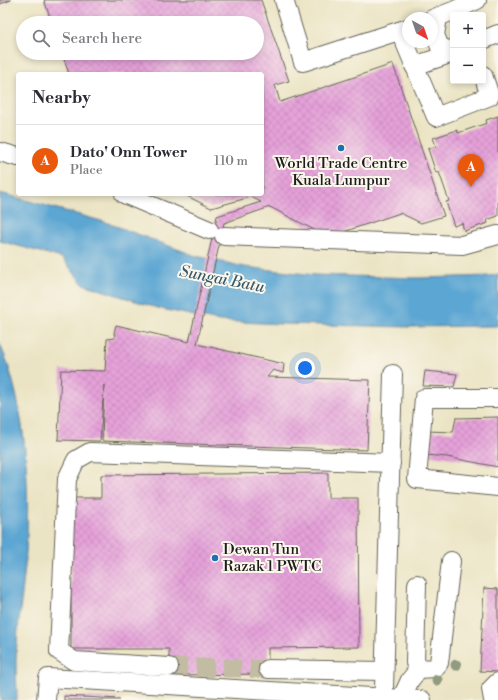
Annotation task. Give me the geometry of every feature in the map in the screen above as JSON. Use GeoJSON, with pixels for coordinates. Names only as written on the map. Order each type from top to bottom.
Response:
{"type":"FeatureCollection","features":[{"type":"Feature","properties":{"kind":"street"},"geometry":{"type":"LineString","coordinates":[[284,0],[303,62],[402,30]]}},
{"type":"Feature","properties":{"kind":"street"},"geometry":{"type":"LineString","coordinates":[[453,12],[491,0]]}},
{"type":"Feature","properties":{"kind":"street"},"geometry":{"type":"LineString","coordinates":[[450,16],[435,35],[440,47],[450,51]]}},
{"type":"Feature","properties":{"kind":"street"},"geometry":{"type":"LineString","coordinates":[[486,39],[498,34]]}},
{"type":"Feature","properties":{"kind":"street"},"geometry":{"type":"LineString","coordinates":[[409,48],[414,66],[436,117],[494,94],[486,80]]}},
{"type":"Feature","properties":{"kind":"street"},"geometry":{"type":"LineString","coordinates":[[414,66],[450,53]]}},
{"type":"Feature","properties":{"kind":"street"},"geometry":{"type":"LineString","coordinates":[[0,152],[16,156]]}},
{"type":"Feature","properties":{"kind":"street"},"geometry":{"type":"LineString","coordinates":[[129,196],[217,233],[462,245],[498,235]]}},
{"type":"Feature","properties":{"kind":"street"},"geometry":{"type":"LineString","coordinates":[[378,699],[384,689],[393,374]]}},
{"type":"Feature","properties":{"kind":"street"},"geometry":{"type":"LineString","coordinates":[[498,398],[424,398],[417,478],[498,487]]}},
{"type":"Feature","properties":{"kind":"street"},"geometry":{"type":"LineString","coordinates":[[46,700],[59,651],[67,479],[76,460],[90,452],[391,463]]}},
{"type":"Feature","properties":{"kind":"street"},"geometry":{"type":"LineString","coordinates":[[416,700],[404,693],[410,680],[419,669],[435,668],[439,663],[451,561]]}},
{"type":"Feature","properties":{"kind":"street"},"geometry":{"type":"LineString","coordinates":[[417,584],[415,663],[419,669]]}},
{"type":"Feature","properties":{"kind":"street"},"geometry":{"type":"LineString","coordinates":[[59,651],[74,661],[169,667]]}},
{"type":"Feature","properties":{"kind":"street"},"geometry":{"type":"LineString","coordinates":[[268,668],[384,671]]}},
{"type":"Feature","properties":{"kind":"street"},"geometry":{"type":"LineString","coordinates":[[52,679],[218,694],[416,700]]}},
{"type":"Feature","properties":{"kind":"street"},"geometry":{"type":"LineString","coordinates":[[492,700],[491,689],[498,682]]}},
{"type":"Feature","properties":{"kind":"water","name":"Sungai Batu"},"geometry":{"type":"Polygon","coordinates":[[[0,193],[105,222],[196,256],[245,267],[315,275],[418,278],[490,276],[498,274],[498,326],[409,327],[219,321],[157,308],[83,284],[62,258],[0,241],[0,193]]]}},
{"type":"Feature","properties":{"kind":"water"},"geometry":{"type":"Polygon","coordinates":[[[0,344],[17,396],[22,424],[27,482],[27,539],[17,637],[17,700],[0,700],[0,344]]]}},
{"type":"Feature","properties":{"kind":"building"},"geometry":{"type":"Polygon","coordinates":[[[0,0],[11,0],[0,4],[0,0]]]}},
{"type":"Feature","properties":{"kind":"building"},"geometry":{"type":"Polygon","coordinates":[[[44,0],[261,0],[289,81],[275,85],[280,102],[393,64],[444,216],[421,223],[400,213],[328,237],[270,207],[224,223],[197,344],[284,364],[283,373],[273,370],[267,377],[370,380],[367,450],[102,441],[104,385],[100,441],[58,440],[61,370],[105,371],[107,339],[115,338],[114,333],[116,325],[189,342],[217,216],[261,202],[251,197],[211,208],[187,196],[264,196],[264,72],[68,72],[64,60],[264,60],[264,16],[50,16],[44,0]]]}},
{"type":"Feature","properties":{"kind":"building"},"geometry":{"type":"Polygon","coordinates":[[[498,116],[498,216],[487,220],[488,223],[464,231],[462,223],[454,226],[446,202],[449,201],[439,172],[436,173],[428,149],[436,146],[433,138],[457,130],[458,133],[487,123],[486,120],[498,116]]]}},
{"type":"Feature","properties":{"kind":"building"},"geometry":{"type":"Polygon","coordinates":[[[425,371],[457,374],[454,387],[423,386],[425,371]]]}},
{"type":"Feature","properties":{"kind":"building"},"geometry":{"type":"Polygon","coordinates":[[[498,417],[498,467],[447,457],[426,455],[426,431],[453,432],[456,418],[498,417]]]}},
{"type":"Feature","properties":{"kind":"building","name":"Dewan Tun Razak 1 PWTC"},"geometry":{"type":"Polygon","coordinates":[[[328,473],[328,498],[358,498],[359,647],[268,648],[268,674],[169,675],[169,649],[71,649],[71,498],[101,498],[101,475],[328,473]]]}},
{"type":"Feature","properties":{"kind":"building"},"geometry":{"type":"Polygon","coordinates":[[[484,588],[498,589],[498,672],[480,671],[484,588]]]}},
{"type":"Feature","properties":{"kind":"building"},"geometry":{"type":"Polygon","coordinates":[[[64,696],[120,699],[120,700],[64,700],[64,696]]]}},
{"type":"Feature","properties":{"kind":"tunnel"},"geometry":{"type":"LineString","coordinates":[[169,667],[268,669]]}},
{"type":"Feature","properties":{"kind":"place","name":"World Trade Centre Kuala Lumpur"},"geometry":{"type":"Point","coordinates":[341,148]}},
{"type":"Feature","properties":{"kind":"place","name":"Dato' Onn Tower"},"geometry":{"type":"Point","coordinates":[471,187]}},
{"type":"Feature","properties":{"kind":"place","name":"Dewan Tun Razak 1 PWTC"},"geometry":{"type":"Point","coordinates":[215,558]}}]}
